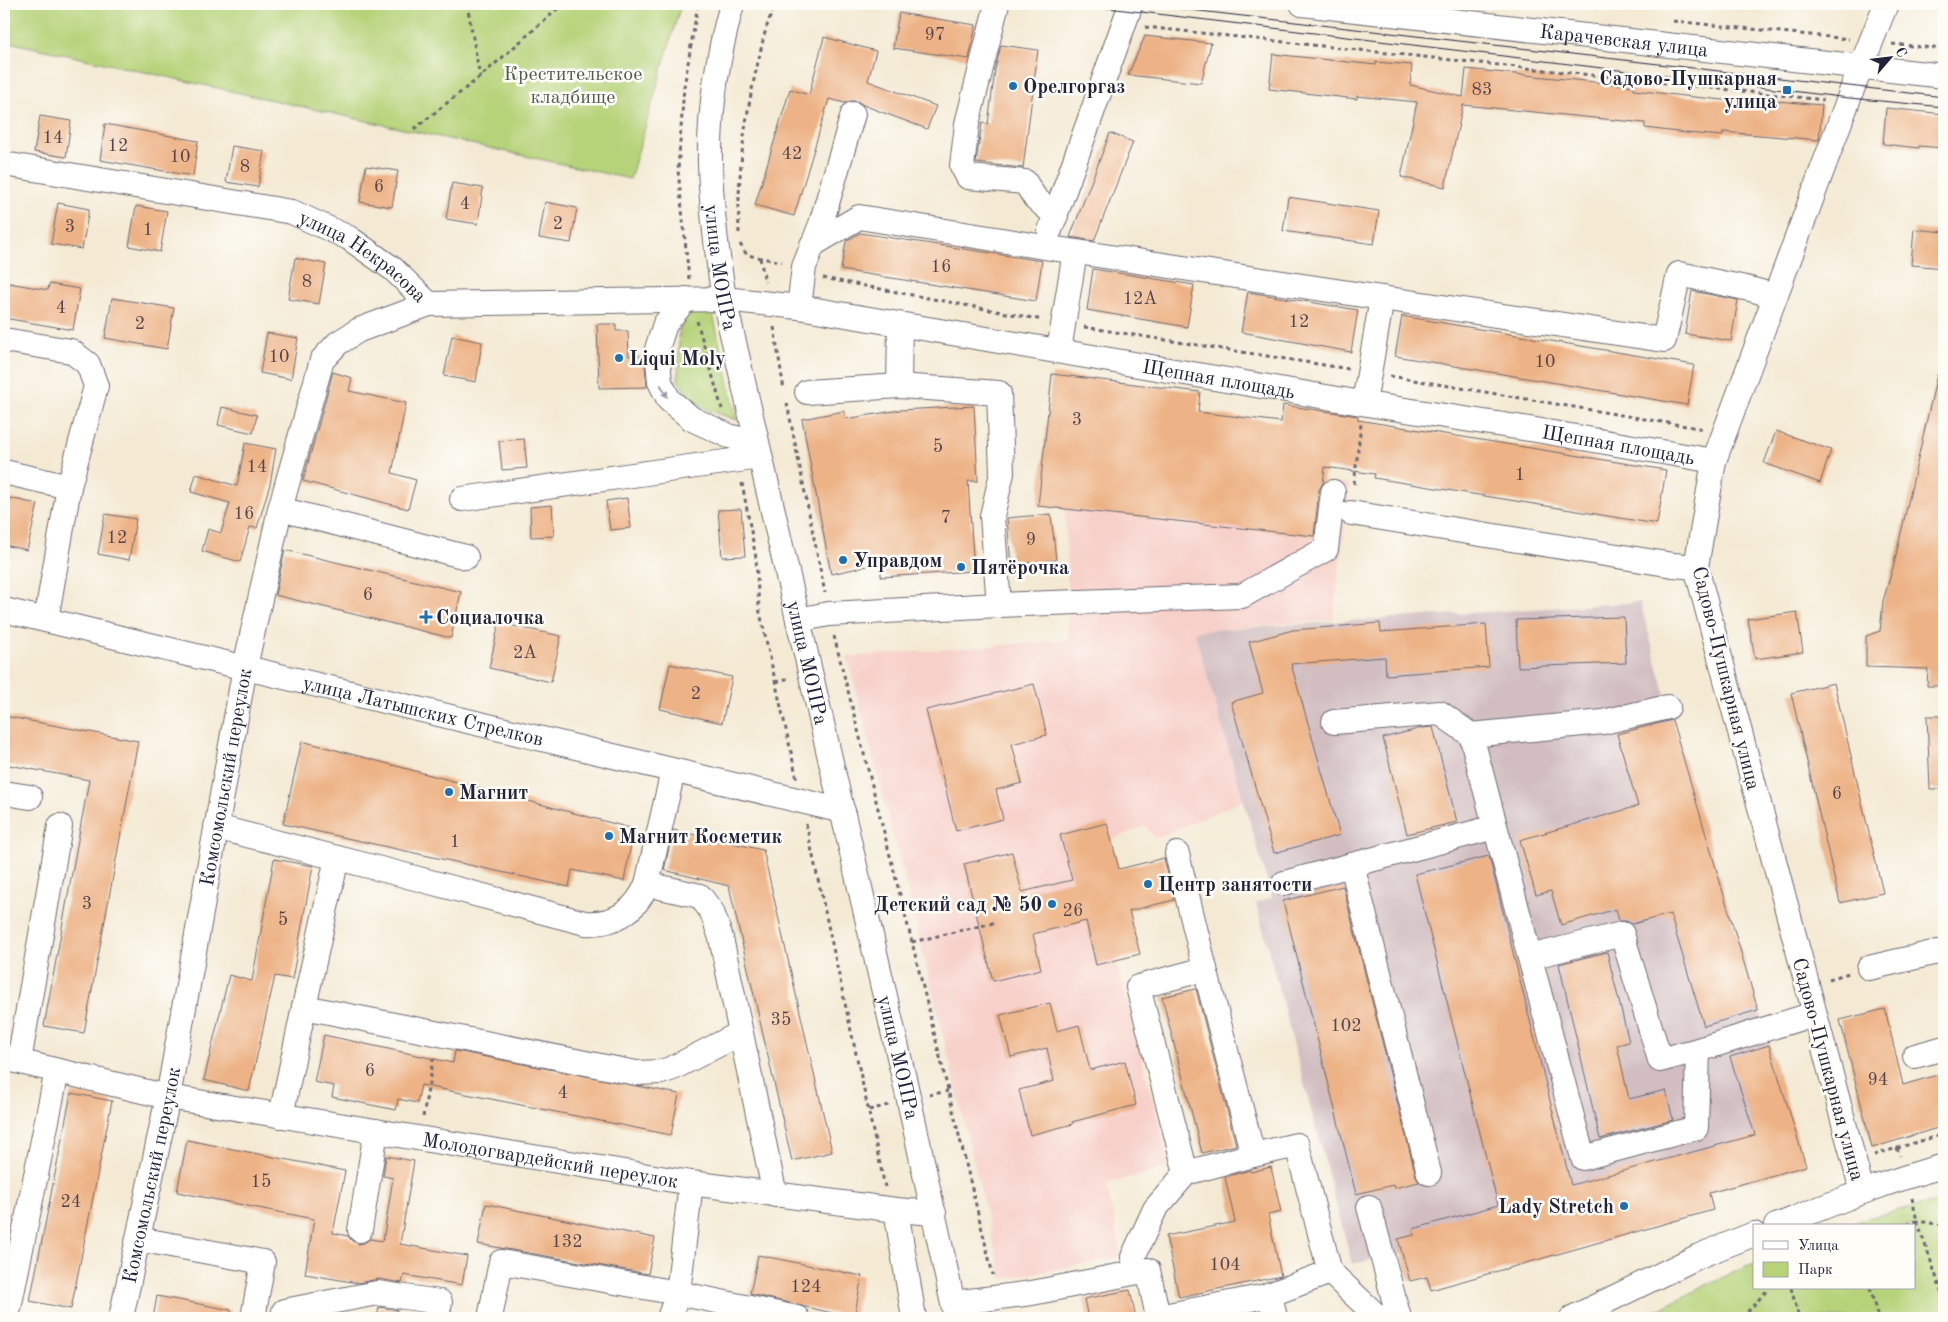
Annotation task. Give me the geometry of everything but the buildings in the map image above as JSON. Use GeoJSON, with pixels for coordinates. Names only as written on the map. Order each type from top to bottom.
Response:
{"type":"FeatureCollection","features":[{"type":"Feature","properties":{"kind":"street","name":"улица МОПРа"},"geometry":{"type":"LineString","coordinates":[[732,4],[714,94],[710,161],[714,229],[724,299],[751,453],[798,620],[843,811],[955,1311]]}},
{"type":"Feature","properties":{"kind":"street"},"geometry":{"type":"LineString","coordinates":[[997,4],[967,124],[962,166],[968,177],[1025,182],[1035,198],[1056,216]]}},
{"type":"Feature","properties":{"kind":"street","name":"Карачевская улица"},"geometry":{"type":"LineString","coordinates":[[1302,4],[1944,76]]}},
{"type":"Feature","properties":{"kind":"street","name":"Садово-Пушкарная улица"},"geometry":{"type":"LineString","coordinates":[[1862,1192],[1696,567],[1714,461],[1886,4]]}},
{"type":"Feature","properties":{"kind":"street"},"geometry":{"type":"LineString","coordinates":[[1044,248],[1128,14]]}},
{"type":"Feature","properties":{"kind":"street"},"geometry":{"type":"LineString","coordinates":[[799,307],[804,270],[821,224],[853,114]]}},
{"type":"Feature","properties":{"kind":"street","name":"улица Некрасова"},"geometry":{"type":"LineString","coordinates":[[4,164],[292,212],[349,238],[393,269],[429,304],[724,299]]}},
{"type":"Feature","properties":{"kind":"street"},"geometry":{"type":"LineString","coordinates":[[812,245],[859,217],[1044,248],[1664,340],[1679,274],[1775,296]]}},
{"type":"Feature","properties":{"kind":"street"},"geometry":{"type":"LineString","coordinates":[[1059,350],[1075,252]]}},
{"type":"Feature","properties":{"kind":"street"},"geometry":{"type":"LineString","coordinates":[[1364,403],[1382,298]]}},
{"type":"Feature","properties":{"kind":"street","name":"Щепная площадь"},"geometry":{"type":"LineString","coordinates":[[724,299],[799,307],[1714,461]]}},
{"type":"Feature","properties":{"kind":"street"},"geometry":{"type":"LineString","coordinates":[[688,300],[665,324],[657,349],[660,382],[669,400],[692,419],[729,436],[751,453]]}},
{"type":"Feature","properties":{"kind":"street","name":"Комсомольский переулок"},"geometry":{"type":"LineString","coordinates":[[121,1318],[168,1097],[245,668],[280,509],[322,360],[338,343],[359,330],[429,304]]}},
{"type":"Feature","properties":{"kind":"street"},"geometry":{"type":"LineString","coordinates":[[899,386],[900,325]]}},
{"type":"Feature","properties":{"kind":"street"},"geometry":{"type":"LineString","coordinates":[[4,340],[70,351],[88,364],[96,386],[69,487],[46,620]]}},
{"type":"Feature","properties":{"kind":"street"},"geometry":{"type":"LineString","coordinates":[[807,392],[899,386],[999,393],[1002,473],[992,516],[999,605]]}},
{"type":"Feature","properties":{"kind":"street"},"geometry":{"type":"LineString","coordinates":[[462,500],[751,453]]}},
{"type":"Feature","properties":{"kind":"street"},"geometry":{"type":"LineString","coordinates":[[4,472],[69,487]]}},
{"type":"Feature","properties":{"kind":"street"},"geometry":{"type":"LineString","coordinates":[[798,620],[829,614],[999,605],[1242,596],[1326,549],[1333,492]]}},
{"type":"Feature","properties":{"kind":"street"},"geometry":{"type":"LineString","coordinates":[[280,509],[466,557]]}},
{"type":"Feature","properties":{"kind":"street"},"geometry":{"type":"LineString","coordinates":[[1351,513],[1673,565],[1696,567]]}},
{"type":"Feature","properties":{"kind":"street","name":"улица Латышских Стрелков"},"geometry":{"type":"LineString","coordinates":[[4,610],[843,811]]}},
{"type":"Feature","properties":{"kind":"street"},"geometry":{"type":"LineString","coordinates":[[1471,735],[1603,722],[1668,707]]}},
{"type":"Feature","properties":{"kind":"street"},"geometry":{"type":"LineString","coordinates":[[1334,722],[1440,713],[1471,735],[1583,1158],[1696,1128],[1698,1050]]}},
{"type":"Feature","properties":{"kind":"street"},"geometry":{"type":"LineString","coordinates":[[216,828],[585,924],[609,922],[622,916],[643,896],[673,771]]}},
{"type":"Feature","properties":{"kind":"street"},"geometry":{"type":"LineString","coordinates":[[4,792],[30,797]]}},
{"type":"Feature","properties":{"kind":"street"},"geometry":{"type":"LineString","coordinates":[[11,1060],[60,826]]}},
{"type":"Feature","properties":{"kind":"street"},"geometry":{"type":"LineString","coordinates":[[1284,882],[1495,827]]}},
{"type":"Feature","properties":{"kind":"street"},"geometry":{"type":"LineString","coordinates":[[1177,854],[1253,1155]]}},
{"type":"Feature","properties":{"kind":"street"},"geometry":{"type":"LineString","coordinates":[[281,1116],[337,858]]}},
{"type":"Feature","properties":{"kind":"street"},"geometry":{"type":"LineString","coordinates":[[1352,865],[1429,1173]]}},
{"type":"Feature","properties":{"kind":"street"},"geometry":{"type":"LineString","coordinates":[[647,884],[700,896],[712,912],[721,938],[742,1032],[775,1195]]}},
{"type":"Feature","properties":{"kind":"street"},"geometry":{"type":"LineString","coordinates":[[1530,957],[1622,934],[1660,1060],[1814,1014]]}},
{"type":"Feature","properties":{"kind":"street"},"geometry":{"type":"LineString","coordinates":[[1869,968],[1938,952],[1944,955]]}},
{"type":"Feature","properties":{"kind":"street"},"geometry":{"type":"LineString","coordinates":[[1186,1173],[1138,986],[1206,969]]}},
{"type":"Feature","properties":{"kind":"street"},"geometry":{"type":"LineString","coordinates":[[304,1007],[621,1071],[650,1074],[690,1061],[742,1032]]}},
{"type":"Feature","properties":{"kind":"street"},"geometry":{"type":"LineString","coordinates":[[1916,1056],[1944,1048]]}},
{"type":"Feature","properties":{"kind":"street","name":"Молодогвардейский переулок"},"geometry":{"type":"LineString","coordinates":[[11,1060],[168,1097],[419,1139],[691,1183],[893,1210],[934,1213]]}},
{"type":"Feature","properties":{"kind":"street"},"geometry":{"type":"LineString","coordinates":[[7,1318],[57,1071]]}},
{"type":"Feature","properties":{"kind":"street"},"geometry":{"type":"LineString","coordinates":[[360,1230],[376,1131]]}},
{"type":"Feature","properties":{"kind":"street"},"geometry":{"type":"LineString","coordinates":[[1133,1257],[1155,1209],[1186,1173],[1297,1145],[1330,1272],[1379,1318]]}},
{"type":"Feature","properties":{"kind":"street"},"geometry":{"type":"LineString","coordinates":[[1781,1224],[1906,1176],[1944,1166]]}},
{"type":"Feature","properties":{"kind":"street"},"geometry":{"type":"LineString","coordinates":[[669,1318],[678,1293],[691,1183]]}},
{"type":"Feature","properties":{"kind":"street"},"geometry":{"type":"LineString","coordinates":[[1369,1207],[1399,1318]]}},
{"type":"Feature","properties":{"kind":"street"},"geometry":{"type":"LineString","coordinates":[[893,1210],[914,1318]]}},
{"type":"Feature","properties":{"kind":"street"},"geometry":{"type":"LineString","coordinates":[[1572,1318],[1699,1256],[1753,1234]]}},
{"type":"Feature","properties":{"kind":"street"},"geometry":{"type":"LineString","coordinates":[[138,1239],[263,1262],[253,1318]]}},
{"type":"Feature","properties":{"kind":"street"},"geometry":{"type":"LineString","coordinates":[[490,1318],[501,1262],[678,1293],[784,1317]]}},
{"type":"Feature","properties":{"kind":"street"},"geometry":{"type":"LineString","coordinates":[[955,1311],[998,1298],[1148,1270],[1158,1318],[1270,1294],[1330,1272]]}},
{"type":"Feature","properties":{"kind":"street"},"geometry":{"type":"LineString","coordinates":[[283,1318],[284,1311],[377,1293],[440,1302],[437,1318]]}},
{"type":"Feature","properties":{"kind":"street"},"geometry":{"type":"LineString","coordinates":[[1270,1294],[1275,1318]]}},
{"type":"Feature","properties":{"kind":"path"},"geometry":{"type":"LineString","coordinates":[[466,4],[480,78]]}},
{"type":"Feature","properties":{"kind":"path"},"geometry":{"type":"LineString","coordinates":[[414,129],[480,78],[563,4]]}},
{"type":"Feature","properties":{"kind":"path"},"geometry":{"type":"LineString","coordinates":[[698,4],[684,87],[678,170],[688,300],[729,436]]}},
{"type":"Feature","properties":{"kind":"path"},"geometry":{"type":"LineString","coordinates":[[777,4],[772,11],[762,45],[749,100],[738,193],[740,245],[748,255],[804,270],[1063,324],[1369,372],[1724,432]]}},
{"type":"Feature","properties":{"kind":"path"},"geometry":{"type":"LineString","coordinates":[[1128,14],[1848,102]]}},
{"type":"Feature","properties":{"kind":"path"},"geometry":{"type":"LineString","coordinates":[[1871,42],[1944,49]]}},
{"type":"Feature","properties":{"kind":"path"},"geometry":{"type":"LineString","coordinates":[[760,258],[771,305],[786,398],[838,656],[912,942],[998,1298]]}},
{"type":"Feature","properties":{"kind":"path"},"geometry":{"type":"LineString","coordinates":[[1351,513],[1364,403]]}},
{"type":"Feature","properties":{"kind":"path"},"geometry":{"type":"LineString","coordinates":[[751,453],[759,608],[893,1210]]}},
{"type":"Feature","properties":{"kind":"path"},"geometry":{"type":"LineString","coordinates":[[912,942],[997,922]]}},
{"type":"Feature","properties":{"kind":"path"},"geometry":{"type":"LineString","coordinates":[[1806,985],[1869,968]]}},
{"type":"Feature","properties":{"kind":"path"},"geometry":{"type":"LineString","coordinates":[[419,1139],[438,1034]]}},
{"type":"Feature","properties":{"kind":"path"},"geometry":{"type":"LineString","coordinates":[[1854,1160],[1944,1134]]}},
{"type":"Feature","properties":{"kind":"path"},"geometry":{"type":"LineString","coordinates":[[1898,1148],[1917,1220],[1944,1299]]}},
{"type":"Feature","properties":{"kind":"path"},"geometry":{"type":"LineString","coordinates":[[1905,1224],[1917,1220],[1944,1225]]}},
{"type":"Feature","properties":{"kind":"path"},"geometry":{"type":"LineString","coordinates":[[1742,1318],[1767,1290]]}},
{"type":"Feature","properties":{"kind":"path"},"geometry":{"type":"LineString","coordinates":[[1792,1290],[1799,1318]]}},
{"type":"Feature","properties":{"kind":"path"},"geometry":{"type":"LineString","coordinates":[[1871,1290],[1878,1318]]}},
{"type":"Feature","properties":{"kind":"shaded area"},"geometry":{"type":"Polygon","coordinates":[[[1052,374],[1110,380],[1102,457],[1350,484],[1333,620],[1194,631],[1243,800],[1155,839],[1145,826],[1111,840],[1140,954],[1116,960],[1170,1167],[1106,1184],[1122,1257],[1002,1279],[920,940],[847,657],[1069,640],[1065,509],[1038,506],[1052,374]]]}},
{"type":"Feature","properties":{"kind":"shaded area"},"geometry":{"type":"Polygon","coordinates":[[[1640,602],[1672,718],[1806,1166],[1709,1193],[1713,1210],[1431,1290],[1427,1277],[1410,1281],[1402,1254],[1352,1264],[1256,903],[1272,898],[1194,631],[1640,602]]]}},
{"type":"Feature","properties":{"kind":"green space","name":"Крестительское кладбище"},"geometry":{"type":"Polygon","coordinates":[[[4,4],[681,4],[630,179],[4,41],[4,4]]]}},
{"type":"Feature","properties":{"kind":"green space"},"geometry":{"type":"Polygon","coordinates":[[[689,310],[712,310],[737,420],[708,410],[689,398],[678,380],[679,332],[689,310]]]}},
{"type":"Feature","properties":{"kind":"green space"},"geometry":{"type":"Polygon","coordinates":[[[1944,1199],[1944,1318],[1642,1318],[1716,1280],[1753,1264],[1753,1290],[1916,1290],[1916,1224],[1852,1224],[1863,1219],[1944,1199]]]}},
{"type":"Feature","properties":{"kind":"tram line"},"geometry":{"type":"LineString","coordinates":[[1075,4],[1849,98],[1944,107]]}},
{"type":"Feature","properties":{"kind":"tram line"},"geometry":{"type":"LineString","coordinates":[[1139,4],[1944,97]]}},
{"type":"Feature","properties":{"kind":"place","name":"Орелгоргаз"},"geometry":{"type":"Point","coordinates":[1013,86]}},
{"type":"Feature","properties":{"kind":"place","name":"Садово-Пушкарная улица"},"geometry":{"type":"Point","coordinates":[1787,90]}},
{"type":"Feature","properties":{"kind":"place","name":"Liqui Moly"},"geometry":{"type":"Point","coordinates":[619,358]}},
{"type":"Feature","properties":{"kind":"place","name":"Управдом"},"geometry":{"type":"Point","coordinates":[843,560]}},
{"type":"Feature","properties":{"kind":"place","name":"Пятёрочка"},"geometry":{"type":"Point","coordinates":[961,567]}},
{"type":"Feature","properties":{"kind":"place","name":"Социалочка"},"geometry":{"type":"Point","coordinates":[426,617]}},
{"type":"Feature","properties":{"kind":"place","name":"Магнит"},"geometry":{"type":"Point","coordinates":[449,792]}},
{"type":"Feature","properties":{"kind":"place","name":"Магнит Косметик"},"geometry":{"type":"Point","coordinates":[609,836]}},
{"type":"Feature","properties":{"kind":"place","name":"Центр занятости"},"geometry":{"type":"Point","coordinates":[1148,884]}},
{"type":"Feature","properties":{"kind":"place","name":"Детский сад № 50"},"geometry":{"type":"Point","coordinates":[1052,904]}},
{"type":"Feature","properties":{"kind":"place","name":"Lady Stretch"},"geometry":{"type":"Point","coordinates":[1624,1206]}}]}
